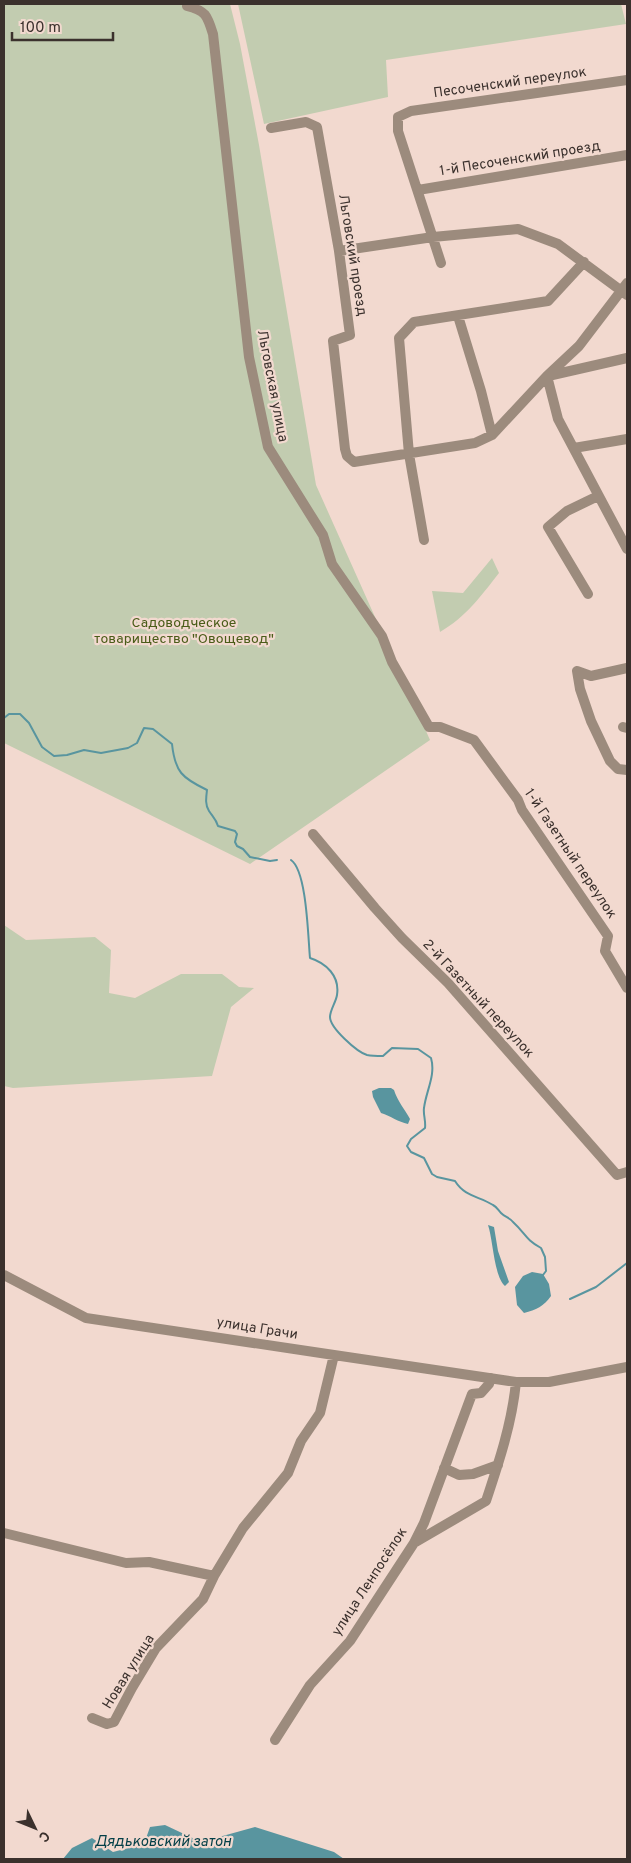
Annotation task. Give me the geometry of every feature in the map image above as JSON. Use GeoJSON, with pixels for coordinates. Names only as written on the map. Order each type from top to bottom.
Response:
{"type":"FeatureCollection","features":[{"type":"Feature","properties":{"kind":"street","name":"Льговская улица"},"geometry":{"type":"LineString","coordinates":[[187,6],[202,10],[208,19],[213,34],[250,357],[268,447],[323,535],[332,564],[382,636],[392,662],[429,728],[440,728],[474,740]]}},
{"type":"Feature","properties":{"kind":"street","name":"Песоченский переулок"},"geometry":{"type":"LineString","coordinates":[[418,190],[398,131],[398,116],[411,111],[627,80]]}},
{"type":"Feature","properties":{"kind":"street","name":"Льговский проезд"},"geometry":{"type":"LineString","coordinates":[[271,128],[306,122],[316,127],[339,251],[350,335],[333,341],[344,448],[347,456],[354,462],[409,454]]}},
{"type":"Feature","properties":{"kind":"street","name":"1-й Песоченский проезд"},"geometry":{"type":"LineString","coordinates":[[418,190],[627,155]]}},
{"type":"Feature","properties":{"kind":"street"},"geometry":{"type":"LineString","coordinates":[[418,190],[441,263]]}},
{"type":"Feature","properties":{"kind":"street"},"geometry":{"type":"LineString","coordinates":[[339,251],[433,237],[518,229],[558,244],[625,289],[579,346],[492,435],[475,444],[409,454]]}},
{"type":"Feature","properties":{"kind":"street"},"geometry":{"type":"LineString","coordinates":[[424,540],[409,454],[399,338],[414,322],[548,301],[584,262]]}},
{"type":"Feature","properties":{"kind":"street"},"geometry":{"type":"LineString","coordinates":[[458,316],[481,391],[492,435]]}},
{"type":"Feature","properties":{"kind":"street"},"geometry":{"type":"LineString","coordinates":[[548,376],[627,358]]}},
{"type":"Feature","properties":{"kind":"street"},"geometry":{"type":"LineString","coordinates":[[548,376],[558,419],[627,549]]}},
{"type":"Feature","properties":{"kind":"street"},"geometry":{"type":"LineString","coordinates":[[574,448],[627,440]]}},
{"type":"Feature","properties":{"kind":"street"},"geometry":{"type":"LineString","coordinates":[[588,594],[548,526],[567,512],[598,496]]}},
{"type":"Feature","properties":{"kind":"street"},"geometry":{"type":"LineString","coordinates":[[627,668],[591,676],[577,671],[580,689],[590,721],[610,761],[618,769],[627,770]]}},
{"type":"Feature","properties":{"kind":"street","name":"1-й Газетный переулок"},"geometry":{"type":"LineString","coordinates":[[474,740],[518,800],[522,810],[608,936],[605,951],[627,988]]}},
{"type":"Feature","properties":{"kind":"street","name":"2-й Газетный переулок"},"geometry":{"type":"LineString","coordinates":[[313,834],[380,914],[448,983],[617,1175],[627,1172]]}},
{"type":"Feature","properties":{"kind":"street","name":"улица Грачи"},"geometry":{"type":"LineString","coordinates":[[4,1274],[86,1318],[516,1382],[549,1382],[627,1367]]}},
{"type":"Feature","properties":{"kind":"street"},"geometry":{"type":"LineString","coordinates":[[4,1533],[126,1563],[149,1562],[214,1576],[243,1528],[288,1473],[301,1442],[320,1413],[334,1355]]}},
{"type":"Feature","properties":{"kind":"street","name":"улица Ленпосёлок"},"geometry":{"type":"LineString","coordinates":[[275,1740],[310,1686],[350,1641],[414,1543],[424,1523],[472,1394],[481,1393],[489,1384],[491,1378]]}},
{"type":"Feature","properties":{"kind":"street"},"geometry":{"type":"LineString","coordinates":[[414,1543],[486,1501],[498,1465],[514,1404],[516,1382]]}},
{"type":"Feature","properties":{"kind":"street"},"geometry":{"type":"LineString","coordinates":[[444,1468],[459,1475],[472,1474],[498,1465]]}},
{"type":"Feature","properties":{"kind":"street","name":"Новая улица"},"geometry":{"type":"LineString","coordinates":[[92,1718],[107,1724],[114,1722],[156,1648],[203,1599],[214,1576]]}},
{"type":"Feature","properties":{"kind":"green space","name":"Садоводческое товарищество \"Овощевод\""},"geometry":{"type":"Polygon","coordinates":[[[4,4],[230,4],[240,44],[259,145],[316,485],[430,740],[250,864],[4,743],[4,4]]]}},
{"type":"Feature","properties":{"kind":"green space"},"geometry":{"type":"Polygon","coordinates":[[[238,4],[621,4],[626,24],[386,60],[388,97],[264,124],[238,4]]]}},
{"type":"Feature","properties":{"kind":"green space"},"geometry":{"type":"Polygon","coordinates":[[[492,558],[499,573],[458,620],[440,632],[432,591],[463,593],[492,558]]]}},
{"type":"Feature","properties":{"kind":"green space"},"geometry":{"type":"Polygon","coordinates":[[[4,925],[26,940],[95,937],[111,950],[109,993],[135,998],[181,974],[222,974],[239,987],[254,988],[231,1007],[212,1076],[13,1088],[4,1086],[4,925]]]}},
{"type":"Feature","properties":{"kind":"water"},"geometry":{"type":"Polygon","coordinates":[[[379,1088],[391,1088],[394,1090],[410,1119],[408,1124],[381,1113],[372,1091],[379,1088]]]}},
{"type":"Feature","properties":{"kind":"water"},"geometry":{"type":"Polygon","coordinates":[[[488,1225],[494,1227],[498,1251],[509,1282],[505,1286],[498,1275],[488,1225]]]}},
{"type":"Feature","properties":{"kind":"water"},"geometry":{"type":"Polygon","coordinates":[[[532,1272],[543,1274],[549,1284],[551,1296],[539,1307],[524,1313],[517,1305],[515,1287],[523,1276],[532,1272]]]}},
{"type":"Feature","properties":{"kind":"water","name":"Дядьковский затон"},"geometry":{"type":"Polygon","coordinates":[[[165,1825],[201,1842],[255,1827],[334,1852],[344,1859],[63,1859],[72,1848],[92,1838],[113,1852],[144,1844],[150,1827],[165,1825]]]}},
{"type":"Feature","properties":{"kind":"waterway"},"geometry":{"type":"LineString","coordinates":[[4,718],[9,714],[20,714],[29,723],[42,747],[54,756],[67,755],[84,750],[101,753],[128,748],[137,743],[144,728],[153,729],[172,744],[175,761],[181,773],[191,782],[207,790],[207,806],[218,826],[235,831],[237,834],[235,842],[237,846],[243,849],[250,857],[270,861],[277,860]]}},
{"type":"Feature","properties":{"kind":"waterway"},"geometry":{"type":"LineString","coordinates":[[291,860],[296,867],[304,891],[310,958],[321,963],[331,971],[336,982],[337,995],[330,1017],[334,1027],[351,1045],[367,1055],[383,1056],[392,1048],[418,1049],[431,1058],[432,1077],[425,1102],[425,1128],[411,1139],[407,1146],[411,1152],[424,1158],[432,1174],[455,1181],[463,1190],[494,1206],[541,1248],[545,1257],[546,1271],[543,1275]]}},
{"type":"Feature","properties":{"kind":"waterway"},"geometry":{"type":"LineString","coordinates":[[570,1299],[596,1287],[627,1263]]}}]}
